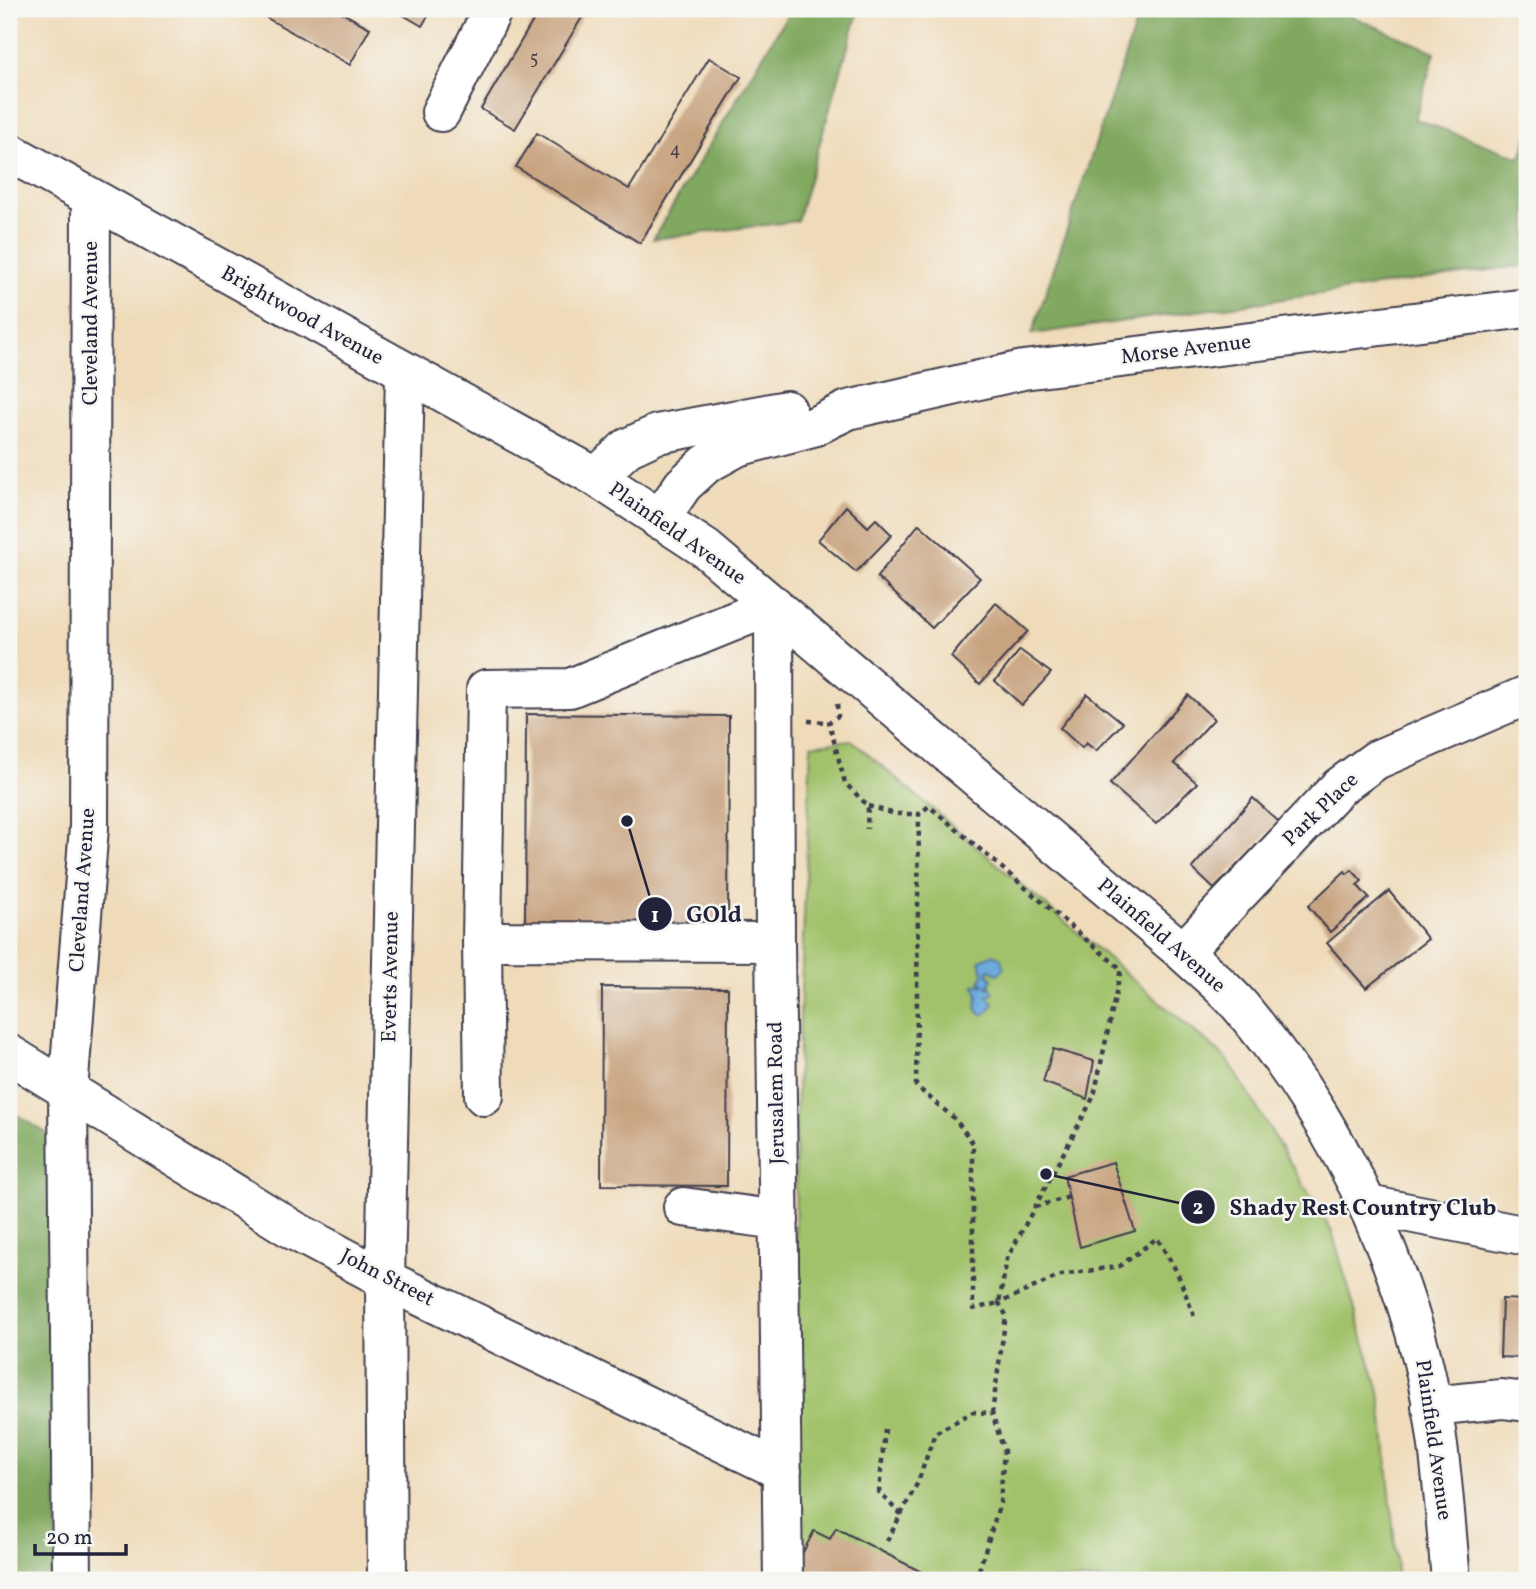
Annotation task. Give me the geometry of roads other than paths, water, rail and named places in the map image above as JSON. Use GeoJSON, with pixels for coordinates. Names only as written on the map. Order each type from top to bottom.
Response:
{"type":"FeatureCollection","features":[{"type":"Feature","properties":{"kind":"street"},"geometry":{"type":"LineString","coordinates":[[441,112],[493,9]]}},
{"type":"Feature","properties":{"kind":"street","name":"Brightwood Avenue"},"geometry":{"type":"LineString","coordinates":[[9,152],[596,477]]}},
{"type":"Feature","properties":{"kind":"street","name":"Cleveland Avenue"},"geometry":{"type":"LineString","coordinates":[[72,1580],[68,1091],[89,827],[91,199]]}},
{"type":"Feature","properties":{"kind":"street","name":"Morse Avenue"},"geometry":{"type":"LineString","coordinates":[[659,520],[683,485],[706,464],[737,447],[813,427],[848,410],[1023,370],[1527,308]]}},
{"type":"Feature","properties":{"kind":"street","name":"Everts Avenue"},"geometry":{"type":"LineString","coordinates":[[387,1580],[385,1279],[405,373]]}},
{"type":"Feature","properties":{"kind":"street","name":"Morse Avenue"},"geometry":{"type":"LineString","coordinates":[[596,477],[627,448],[657,434],[810,406],[848,410]]}},
{"type":"Feature","properties":{"kind":"street","name":"Plainfield Avenue"},"geometry":{"type":"LineString","coordinates":[[596,477],[706,549],[1183,952],[1239,1005],[1294,1076],[1338,1144],[1368,1205],[1400,1285],[1421,1355],[1431,1406],[1451,1580]]}},
{"type":"Feature","properties":{"kind":"street"},"geometry":{"type":"LineString","coordinates":[[484,1096],[482,941],[486,689],[570,688],[774,606]]}},
{"type":"Feature","properties":{"kind":"street","name":"Jerusalem Road"},"geometry":{"type":"LineString","coordinates":[[774,606],[775,942],[783,1580]]}},
{"type":"Feature","properties":{"kind":"street","name":"Park Place"},"geometry":{"type":"LineString","coordinates":[[1183,952],[1339,787],[1376,760],[1527,695]]}},
{"type":"Feature","properties":{"kind":"street"},"geometry":{"type":"LineString","coordinates":[[482,941],[775,942]]}},
{"type":"Feature","properties":{"kind":"street","name":"John Street"},"geometry":{"type":"LineString","coordinates":[[9,1054],[295,1231],[385,1279],[782,1471]]}},
{"type":"Feature","properties":{"kind":"street"},"geometry":{"type":"LineString","coordinates":[[1368,1205],[1527,1236]]}},
{"type":"Feature","properties":{"kind":"street"},"geometry":{"type":"LineString","coordinates":[[683,1207],[779,1220]]}},
{"type":"Feature","properties":{"kind":"street"},"geometry":{"type":"LineString","coordinates":[[1431,1406],[1502,1399],[1527,1402]]}},
{"type":"Feature","properties":{"kind":"water"},"geometry":{"type":"Polygon","coordinates":[[[994,954],[1001,958],[1004,969],[997,974],[989,969],[987,973],[992,979],[987,988],[990,986],[994,993],[988,996],[994,1004],[986,1014],[980,1014],[976,1008],[978,994],[974,985],[984,985],[980,982],[983,974],[980,960],[994,954]]]}},
{"type":"Feature","properties":{"kind":"place","name":"GOld"},"geometry":{"type":"Point","coordinates":[627,821]}},
{"type":"Feature","properties":{"kind":"place","name":"Shady Rest Country Club"},"geometry":{"type":"Point","coordinates":[1046,1174]}}]}
